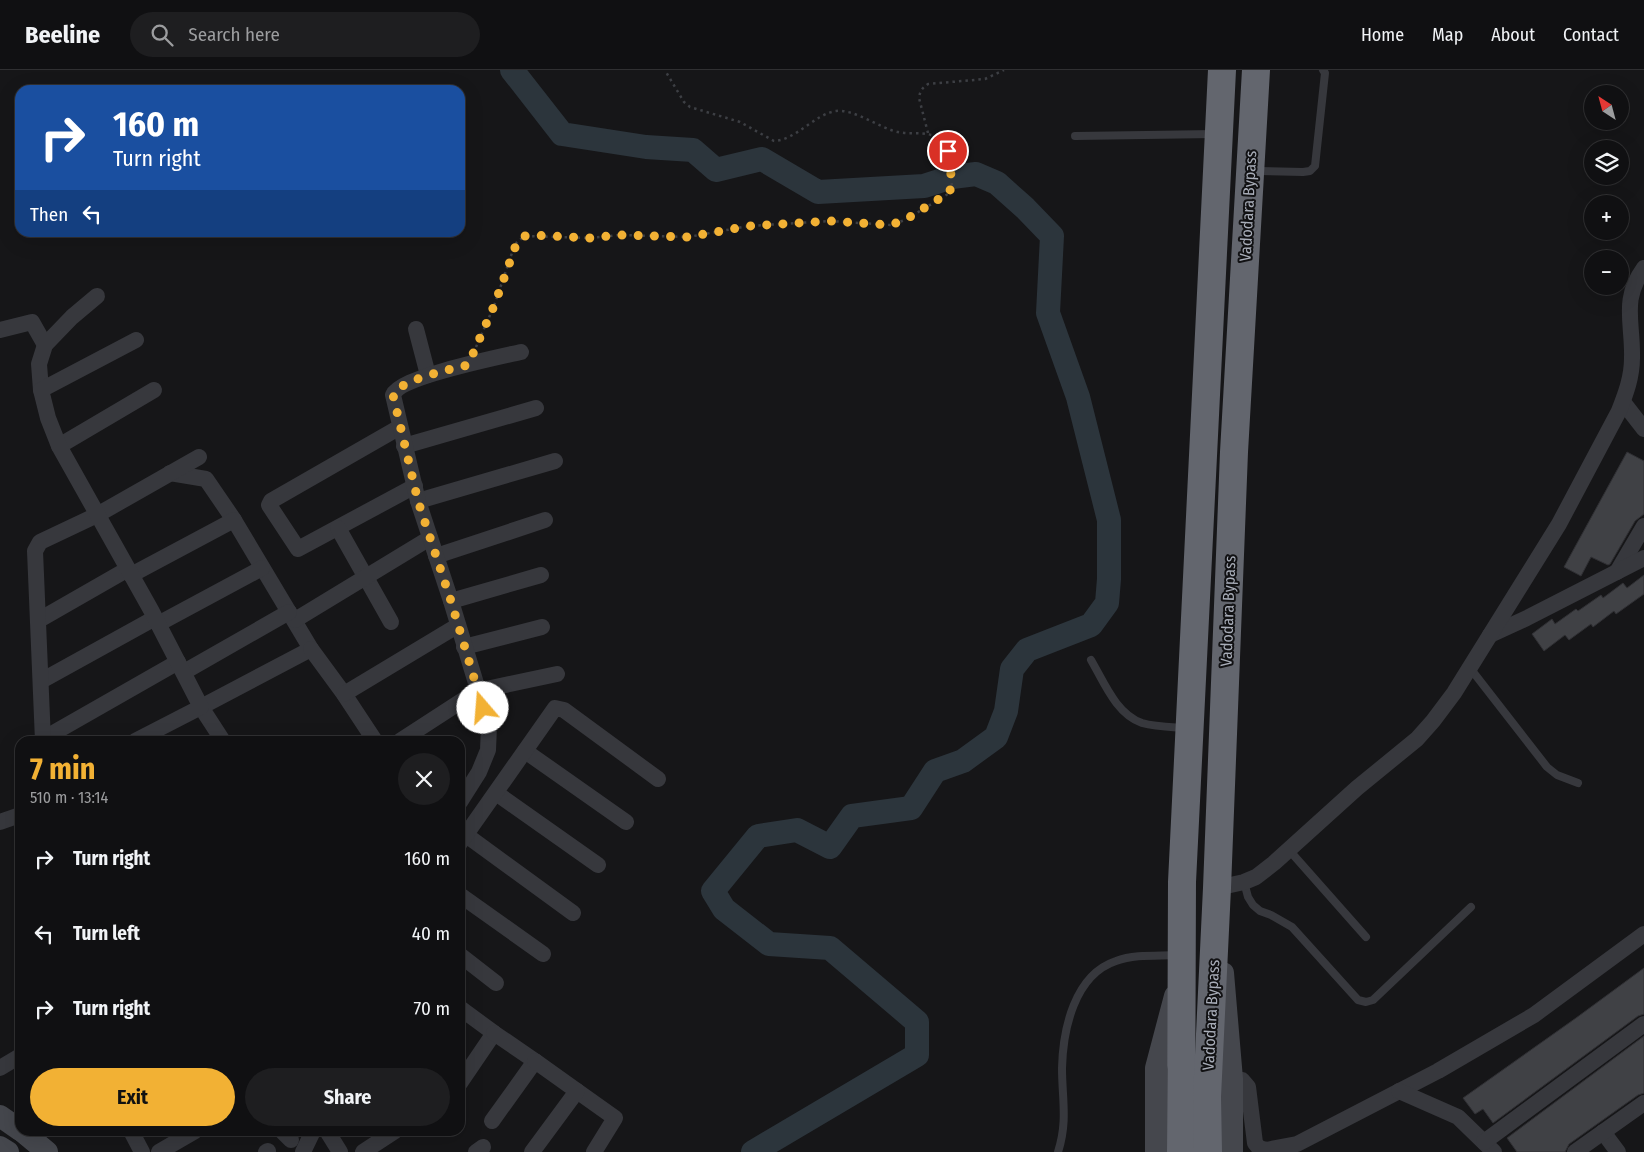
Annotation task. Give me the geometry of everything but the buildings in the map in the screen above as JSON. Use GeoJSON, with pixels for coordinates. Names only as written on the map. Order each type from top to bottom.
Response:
{"type":"FeatureCollection","features":[{"type":"Feature","properties":{"kind":"highway","name":"Vadodara Bypass"},"geometry":{"type":"LineString","coordinates":[[1182,1152],[1182,882],[1222,70]]}},
{"type":"Feature","properties":{"kind":"highway","name":"Vadodara Bypass"},"geometry":{"type":"LineString","coordinates":[[1208,1152],[1207,1097],[1217,894],[1234,452],[1256,70]]}},
{"type":"Feature","properties":{"kind":"street"},"geometry":{"type":"LineString","coordinates":[[1232,1152],[1232,1079],[1217,894],[1256,877],[1274,864],[1357,788],[1417,739],[1444,707],[1559,524],[1623,402],[1637,381],[1632,359],[1629,315],[1632,288],[1644,268]]}},
{"type":"Feature","properties":{"kind":"street"},"geometry":{"type":"LineString","coordinates":[[97,296],[72,317],[45,344],[39,364],[48,418],[58,446],[157,621],[201,707],[220,736]]}},
{"type":"Feature","properties":{"kind":"street"},"geometry":{"type":"LineString","coordinates":[[0,330],[32,322],[45,344]]}},
{"type":"Feature","properties":{"kind":"street"},"geometry":{"type":"LineString","coordinates":[[416,329],[428,376]]}},
{"type":"Feature","properties":{"kind":"street"},"geometry":{"type":"LineString","coordinates":[[42,390],[136,340]]}},
{"type":"Feature","properties":{"kind":"street"},"geometry":{"type":"LineString","coordinates":[[465,794],[479,772],[488,750],[489,726],[416,493],[393,395],[394,391],[399,387],[428,376],[521,352]]}},
{"type":"Feature","properties":{"kind":"street"},"geometry":{"type":"LineString","coordinates":[[58,446],[154,390]]}},
{"type":"Feature","properties":{"kind":"street"},"geometry":{"type":"LineString","coordinates":[[1623,402],[1644,429]]}},
{"type":"Feature","properties":{"kind":"street"},"geometry":{"type":"LineString","coordinates":[[404,446],[536,408]]}},
{"type":"Feature","properties":{"kind":"street"},"geometry":{"type":"LineString","coordinates":[[400,427],[269,503],[296,549],[300,549],[338,528],[416,493],[555,461]]}},
{"type":"Feature","properties":{"kind":"street"},"geometry":{"type":"LineString","coordinates":[[43,736],[35,551],[37,546],[40,542],[97,514],[199,457]]}},
{"type":"Feature","properties":{"kind":"street"},"geometry":{"type":"LineString","coordinates":[[170,473],[206,479],[234,520],[311,649],[344,694],[371,736]]}},
{"type":"Feature","properties":{"kind":"street"},"geometry":{"type":"LineString","coordinates":[[38,620],[234,520]]}},
{"type":"Feature","properties":{"kind":"street"},"geometry":{"type":"LineString","coordinates":[[436,556],[545,520]]}},
{"type":"Feature","properties":{"kind":"street"},"geometry":{"type":"LineString","coordinates":[[1617,572],[1644,526]]}},
{"type":"Feature","properties":{"kind":"street"},"geometry":{"type":"LineString","coordinates":[[338,528],[391,622]]}},
{"type":"Feature","properties":{"kind":"street"},"geometry":{"type":"LineString","coordinates":[[51,736],[181,667],[292,616],[430,538]]}},
{"type":"Feature","properties":{"kind":"street"},"geometry":{"type":"LineString","coordinates":[[1490,635],[1528,618],[1644,558]]}},
{"type":"Feature","properties":{"kind":"street"},"geometry":{"type":"LineString","coordinates":[[41,681],[262,568]]}},
{"type":"Feature","properties":{"kind":"street"},"geometry":{"type":"LineString","coordinates":[[451,601],[541,575]]}},
{"type":"Feature","properties":{"kind":"street"},"geometry":{"type":"LineString","coordinates":[[344,694],[457,626]]}},
{"type":"Feature","properties":{"kind":"street"},"geometry":{"type":"LineString","coordinates":[[464,647],[542,626]]}},
{"type":"Feature","properties":{"kind":"street"},"geometry":{"type":"LineString","coordinates":[[145,736],[311,649]]}},
{"type":"Feature","properties":{"kind":"street"},"geometry":{"type":"LineString","coordinates":[[408,736],[477,691],[557,674]]}},
{"type":"Feature","properties":{"kind":"street"},"geometry":{"type":"LineString","coordinates":[[465,836],[553,709],[564,710],[658,779]]}},
{"type":"Feature","properties":{"kind":"street"},"geometry":{"type":"LineString","coordinates":[[524,751],[626,822]]}},
{"type":"Feature","properties":{"kind":"street"},"geometry":{"type":"LineString","coordinates":[[496,793],[598,865]]}},
{"type":"Feature","properties":{"kind":"street"},"geometry":{"type":"LineString","coordinates":[[0,822],[15,819]]}},
{"type":"Feature","properties":{"kind":"street"},"geometry":{"type":"LineString","coordinates":[[465,840],[573,912]]}},
{"type":"Feature","properties":{"kind":"street"},"geometry":{"type":"LineString","coordinates":[[465,899],[543,954]]}},
{"type":"Feature","properties":{"kind":"street"},"geometry":{"type":"LineString","coordinates":[[1232,1079],[1242,1080],[1248,1087],[1255,1143],[1259,1148],[1266,1150],[1281,1150],[1309,1139],[1400,1091],[1534,1015],[1644,934]]}},
{"type":"Feature","properties":{"kind":"street"},"geometry":{"type":"LineString","coordinates":[[465,959],[496,983]]}},
{"type":"Feature","properties":{"kind":"street"},"geometry":{"type":"LineString","coordinates":[[1156,1152],[1156,1068],[1182,964]]}},
{"type":"Feature","properties":{"kind":"street"},"geometry":{"type":"LineString","coordinates":[[465,1012],[615,1118],[594,1152]]}},
{"type":"Feature","properties":{"kind":"street"},"geometry":{"type":"LineString","coordinates":[[1400,1091],[1458,1117],[1489,1147],[1644,1024]]}},
{"type":"Feature","properties":{"kind":"street"},"geometry":{"type":"LineString","coordinates":[[465,1076],[494,1033]]}},
{"type":"Feature","properties":{"kind":"street"},"geometry":{"type":"LineString","coordinates":[[0,1068],[15,1059]]}},
{"type":"Feature","properties":{"kind":"street"},"geometry":{"type":"LineString","coordinates":[[492,1121],[535,1061]]}},
{"type":"Feature","properties":{"kind":"street"},"geometry":{"type":"LineString","coordinates":[[532,1152],[577,1091]]}},
{"type":"Feature","properties":{"kind":"street"},"geometry":{"type":"LineString","coordinates":[[1575,1152],[1644,1103]]}},
{"type":"Feature","properties":{"kind":"street"},"geometry":{"type":"LineString","coordinates":[[0,1116],[15,1127]]}},
{"type":"Feature","properties":{"kind":"street"},"geometry":{"type":"LineString","coordinates":[[1603,1132],[1618,1152]]}},
{"type":"Feature","properties":{"kind":"street"},"geometry":{"type":"LineString","coordinates":[[27,1136],[47,1152]]}},
{"type":"Feature","properties":{"kind":"street"},"geometry":{"type":"LineString","coordinates":[[134,1136],[142,1152]]}},
{"type":"Feature","properties":{"kind":"street"},"geometry":{"type":"LineString","coordinates":[[158,1152],[186,1136]]}},
{"type":"Feature","properties":{"kind":"street"},"geometry":{"type":"LineString","coordinates":[[302,1152],[310,1136]]}},
{"type":"Feature","properties":{"kind":"street"},"geometry":{"type":"LineString","coordinates":[[330,1136],[340,1152]]}},
{"type":"Feature","properties":{"kind":"street"},"geometry":{"type":"LineString","coordinates":[[363,1152],[387,1136]]}},
{"type":"Feature","properties":{"kind":"street"},"geometry":{"type":"LineString","coordinates":[[0,1147],[8,1152]]}},
{"type":"Feature","properties":{"kind":"lane"},"geometry":{"type":"LineString","coordinates":[[1250,171],[1303,172],[1310,171],[1315,166],[1325,73],[1323,70]]}},
{"type":"Feature","properties":{"kind":"lane"},"geometry":{"type":"LineString","coordinates":[[1075,136],[1219,134]]}},
{"type":"Feature","properties":{"kind":"lane"},"geometry":{"type":"LineString","coordinates":[[1091,660],[1123,712],[1141,723],[1189,728]]}},
{"type":"Feature","properties":{"kind":"lane"},"geometry":{"type":"LineString","coordinates":[[1470,668],[1547,767],[1557,775],[1578,783]]}},
{"type":"Feature","properties":{"kind":"lane"},"geometry":{"type":"LineString","coordinates":[[1289,850],[1366,937]]}},
{"type":"Feature","properties":{"kind":"lane"},"geometry":{"type":"LineString","coordinates":[[1244,882],[1248,897],[1253,905],[1260,911],[1292,927],[1358,1000],[1366,1002],[1373,1000],[1471,907]]}},
{"type":"Feature","properties":{"kind":"lane"},"geometry":{"type":"LineString","coordinates":[[1058,1152],[1063,1138],[1064,1125],[1062,1068],[1064,1040],[1077,997],[1088,981],[1102,968],[1115,961],[1132,957],[1182,964]]}},
{"type":"Feature","properties":{"kind":"path"},"geometry":{"type":"LineString","coordinates":[[928,133],[919,98],[923,87],[928,84],[984,79],[1004,70]]}},
{"type":"Feature","properties":{"kind":"path"},"geometry":{"type":"LineString","coordinates":[[468,365],[494,306],[514,247],[525,236],[590,238],[619,235],[688,237],[749,226],[812,222],[830,221],[890,225],[905,220],[948,194],[952,189],[948,151],[936,136],[928,133],[897,132],[846,112],[836,111],[826,114],[787,138],[774,141],[740,122],[690,107],[684,102],[666,72]]}},
{"type":"Feature","properties":{"kind":"waterway"},"geometry":{"type":"LineString","coordinates":[[512,70],[562,134],[646,147],[693,150],[716,170],[762,159],[818,192],[924,186],[952,177],[976,174],[997,183],[1052,236],[1048,313],[1078,397],[1109,520],[1107,603],[1091,625],[1027,650],[1012,669],[1006,711],[996,737],[963,761],[935,771],[911,808],[852,816],[830,847],[797,830],[758,836],[713,891],[724,909],[769,944],[830,948],[917,1022],[917,1055],[753,1152]]}},
{"type":"Feature","properties":{"kind":"route"},"geometry":{"type":"LineString","coordinates":[[483,708],[451,601],[418,501],[393,395],[394,391],[399,387],[428,376],[468,365],[494,306],[517,242],[530,235],[590,238],[619,235],[688,237],[749,226],[830,221],[890,225],[905,220],[950,192],[952,189],[948,151]]}}]}
